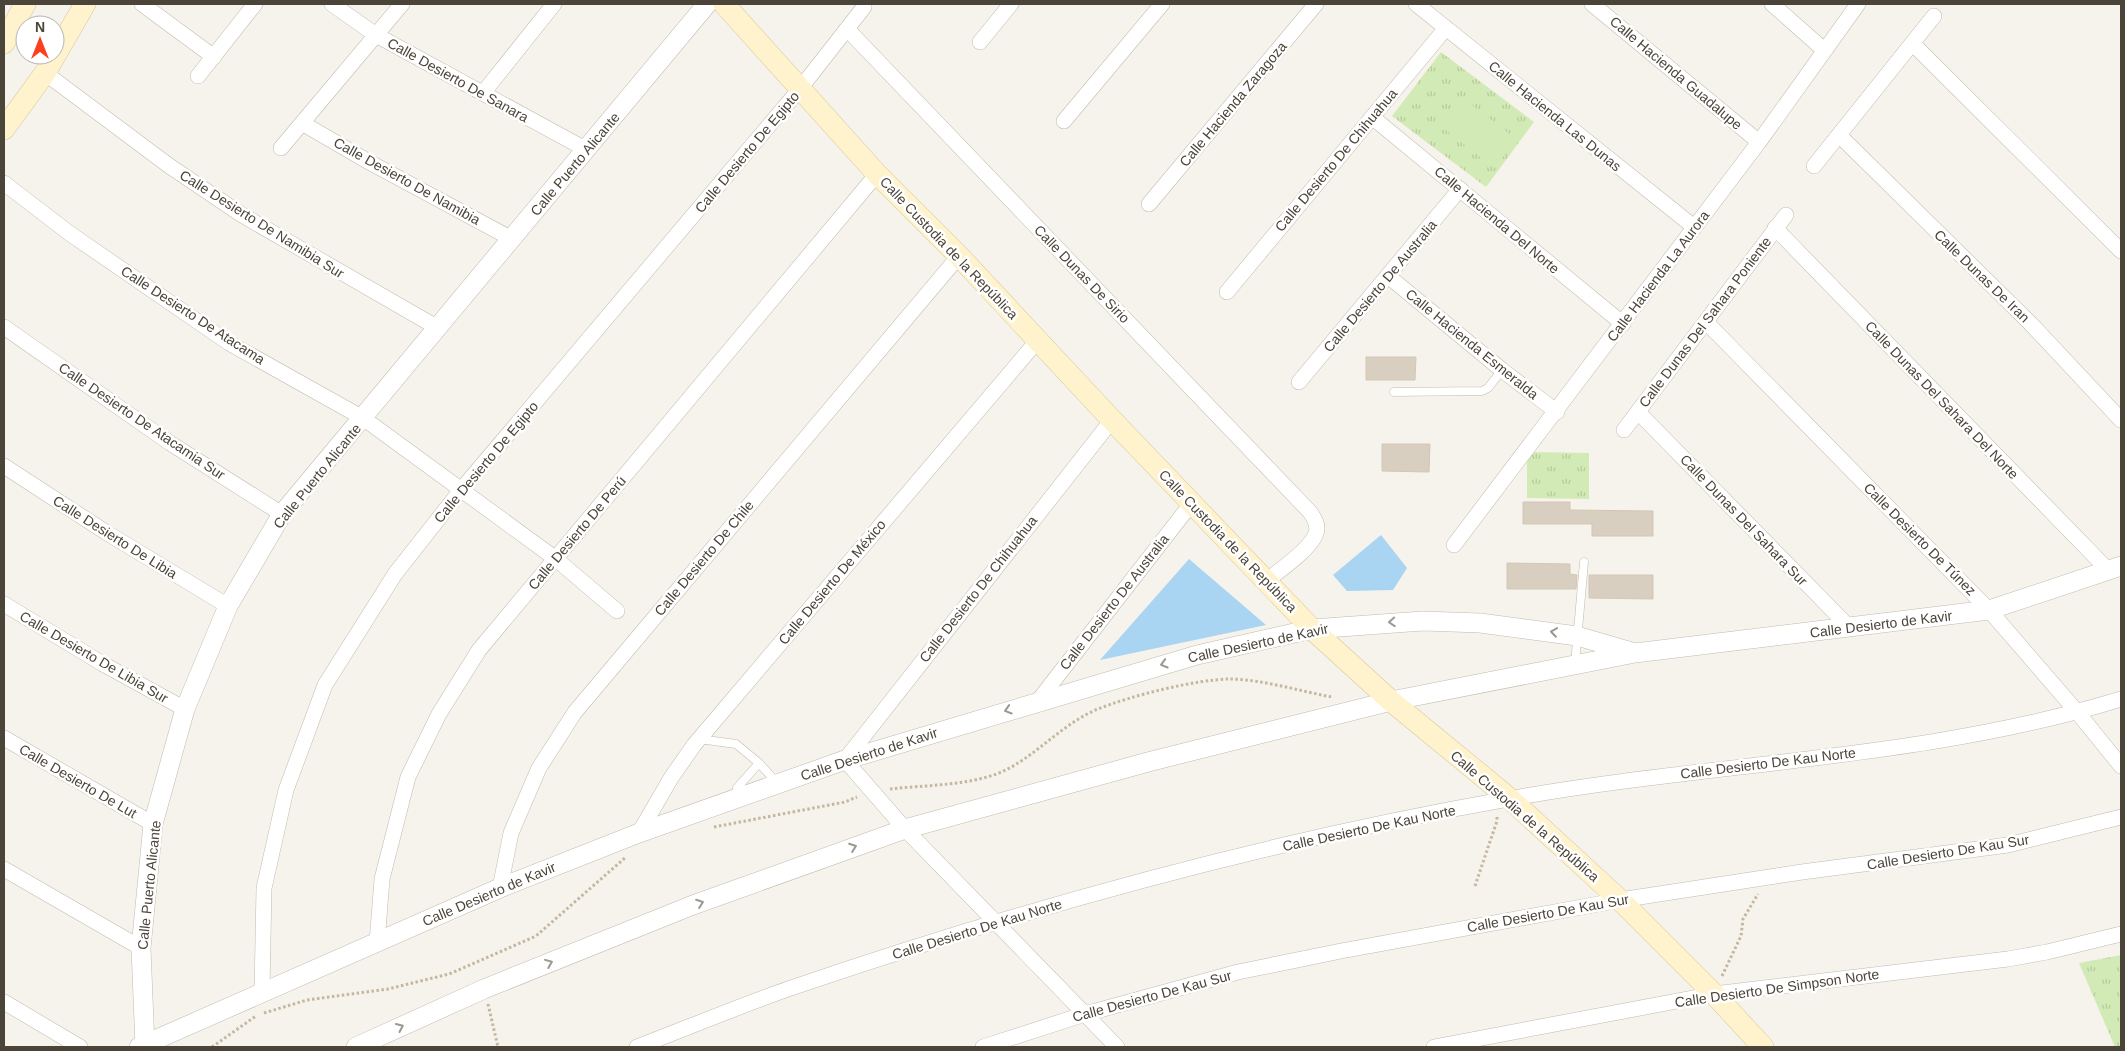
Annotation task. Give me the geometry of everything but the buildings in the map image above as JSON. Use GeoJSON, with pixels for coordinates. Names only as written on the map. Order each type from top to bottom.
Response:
{"type":"FeatureCollection","features":[{"type":"Feature","properties":{"kind":"main road"},"geometry":{"type":"LineString","coordinates":[[5,39],[25,4]]}},
{"type":"Feature","properties":{"kind":"main road"},"geometry":{"type":"LineString","coordinates":[[4,129],[45,73],[85,4]]}},
{"type":"Feature","properties":{"kind":"main road","name":"Calle Custodia de la República"},"geometry":{"type":"LineString","coordinates":[[724,4],[799,90],[877,174],[959,256],[1191,504],[1312,629],[1501,800],[1620,900],[1711,991],[1763,1047]]}},
{"type":"Feature","properties":{"kind":"street"},"geometry":{"type":"LineString","coordinates":[[142,4],[214,57]]}},
{"type":"Feature","properties":{"kind":"street"},"geometry":{"type":"LineString","coordinates":[[198,76],[255,4]]}},
{"type":"Feature","properties":{"kind":"street","name":"Calle Desierto De Sanara"},"geometry":{"type":"LineString","coordinates":[[332,4],[376,35],[586,150]]}},
{"type":"Feature","properties":{"kind":"street"},"geometry":{"type":"LineString","coordinates":[[281,148],[402,4]]}},
{"type":"Feature","properties":{"kind":"street"},"geometry":{"type":"LineString","coordinates":[[483,93],[554,4]]}},
{"type":"Feature","properties":{"kind":"street","name":"Calle Puerto Alicante"},"geometry":{"type":"LineString","coordinates":[[143,1047],[141,948],[153,824],[185,709],[228,606],[282,514],[707,4]]}},
{"type":"Feature","properties":{"kind":"street"},"geometry":{"type":"LineString","coordinates":[[980,42],[1011,4]]}},
{"type":"Feature","properties":{"kind":"street"},"geometry":{"type":"LineString","coordinates":[[1064,121],[1162,4]]}},
{"type":"Feature","properties":{"kind":"street","name":"Calle Hacienda Zaragoza"},"geometry":{"type":"LineString","coordinates":[[1149,204],[1316,4]]}},
{"type":"Feature","properties":{"kind":"street","name":"Calle Hacienda Las Dunas"},"geometry":{"type":"LineString","coordinates":[[1416,4],[1694,228]]}},
{"type":"Feature","properties":{"kind":"street"},"geometry":{"type":"LineString","coordinates":[[1772,4],[1824,50]]}},
{"type":"Feature","properties":{"kind":"street","name":"Calle Hacienda La Aurora"},"geometry":{"type":"LineString","coordinates":[[1454,545],[1557,412],[1759,142],[1858,4]]}},
{"type":"Feature","properties":{"kind":"street","name":"Calle Desierto De Egipto"},"geometry":{"type":"LineString","coordinates":[[262,991],[264,888],[286,790],[325,685],[394,574],[461,490],[799,90],[864,7]]}},
{"type":"Feature","properties":{"kind":"street","name":"Calle Hacienda Guadalupe"},"geometry":{"type":"LineString","coordinates":[[1602,7],[1759,142]]}},
{"type":"Feature","properties":{"kind":"street"},"geometry":{"type":"LineString","coordinates":[[1814,166],[1934,16]]}},
{"type":"Feature","properties":{"kind":"street","name":"Calle Desierto De Chihuahua"},"geometry":{"type":"LineString","coordinates":[[1226,292],[1446,28]]}},
{"type":"Feature","properties":{"kind":"street","name":"Calle Dunas De Sirio"},"geometry":{"type":"LineString","coordinates":[[847,29],[1316,520],[1317,531],[1312,542],[1266,582]]}},
{"type":"Feature","properties":{"kind":"street"},"geometry":{"type":"LineString","coordinates":[[1913,44],[2121,251]]}},
{"type":"Feature","properties":{"kind":"street","name":"Calle Desierto De Namibia Sur"},"geometry":{"type":"LineString","coordinates":[[45,73],[168,165],[242,215],[438,328]]}},
{"type":"Feature","properties":{"kind":"street","name":"Calle Hacienda Del Norte"},"geometry":{"type":"LineString","coordinates":[[1372,117],[1622,324]]}},
{"type":"Feature","properties":{"kind":"street","name":"Calle Desierto De Namibia"},"geometry":{"type":"LineString","coordinates":[[302,123],[512,239]]}},
{"type":"Feature","properties":{"kind":"street","name":"Calle Dunas De Iran"},"geometry":{"type":"LineString","coordinates":[[1839,135],[2031,324],[2121,420]]}},
{"type":"Feature","properties":{"kind":"street","name":"Calle Desierto De Perú"},"geometry":{"type":"LineString","coordinates":[[377,943],[382,880],[408,777],[439,714],[479,650],[877,174]]}},
{"type":"Feature","properties":{"kind":"street","name":"Calle Desierto De Atacama"},"geometry":{"type":"LineString","coordinates":[[4,183],[69,233],[229,343],[363,418],[556,559],[616,611]]}},
{"type":"Feature","properties":{"kind":"street","name":"Calle Desierto De Australia"},"geometry":{"type":"LineString","coordinates":[[1299,382],[1460,189]]}},
{"type":"Feature","properties":{"kind":"street","name":"Calle Dunas Del Sahara Poniente"},"geometry":{"type":"LineString","coordinates":[[1624,430],[1707,323],[1786,215]]}},
{"type":"Feature","properties":{"kind":"street","name":"Calle Dunas Del Sahara Del Norte"},"geometry":{"type":"LineString","coordinates":[[1775,228],[2115,569]]}},
{"type":"Feature","properties":{"kind":"street","name":"Calle Desierto De Chile"},"geometry":{"type":"LineString","coordinates":[[500,888],[511,833],[539,768],[575,712],[959,256]]}},
{"type":"Feature","properties":{"kind":"street","name":"Calle Hacienda Esmeralda"},"geometry":{"type":"LineString","coordinates":[[1388,276],[1502,370],[1557,412]]}},
{"type":"Feature","properties":{"kind":"street","name":"Calle Desierto De Túnez"},"geometry":{"type":"LineString","coordinates":[[1707,323],[1989,610],[2078,712],[2121,766]]}},
{"type":"Feature","properties":{"kind":"street","name":"Calle Desierto De Atacamia Sur"},"geometry":{"type":"LineString","coordinates":[[4,327],[170,442],[282,514]]}},
{"type":"Feature","properties":{"kind":"street","name":"Calle Desierto De México"},"geometry":{"type":"LineString","coordinates":[[639,833],[671,778],[699,739],[1038,340]]}},
{"type":"Feature","properties":{"kind":"street","name":"Calle Dunas Del Sahara Sur"},"geometry":{"type":"LineString","coordinates":[[1638,412],[1850,628]]}},
{"type":"Feature","properties":{"kind":"street","name":"Calle Desierto De Chihuahua"},"geometry":{"type":"LineString","coordinates":[[845,760],[1112,420]]}},
{"type":"Feature","properties":{"kind":"street","name":"Calle Desierto De Libia"},"geometry":{"type":"LineString","coordinates":[[4,466],[107,533],[228,606]]}},
{"type":"Feature","properties":{"kind":"street","name":"Calle Desierto De Australia"},"geometry":{"type":"LineString","coordinates":[[1038,701],[1191,504]]}},
{"type":"Feature","properties":{"kind":"street","name":"Calle Desierto de Kavir"},"geometry":{"type":"LineString","coordinates":[[356,1047],[484,989],[693,905],[906,828],[1148,762],[1391,701],[1635,653],[1989,610],[2115,569]]}},
{"type":"Feature","properties":{"kind":"street","name":"Calle Desierto De Libia Sur"},"geometry":{"type":"LineString","coordinates":[[4,604],[103,664],[185,709]]}},
{"type":"Feature","properties":{"kind":"street","name":"Calle Desierto de Kavir"},"geometry":{"type":"LineString","coordinates":[[143,1047],[262,991],[377,943],[500,888],[639,833],[845,760],[1197,655],[1312,629],[1423,621],[1480,623],[1577,636],[1635,653]]}},
{"type":"Feature","properties":{"kind":"street","name":"Calle Desierto De Kau Norte"},"geometry":{"type":"LineString","coordinates":[[637,1047],[784,990],[994,922],[1259,852],[1381,823],[1501,800],[1735,766],[1938,741],[2078,712],[2121,699]]}},
{"type":"Feature","properties":{"kind":"street","name":"Calle Desierto De Lut"},"geometry":{"type":"LineString","coordinates":[[4,738],[153,824]]}},
{"type":"Feature","properties":{"kind":"street"},"geometry":{"type":"LineString","coordinates":[[845,760],[994,922],[1117,1047]]}},
{"type":"Feature","properties":{"kind":"street","name":"Calle Desierto De Kau Sur"},"geometry":{"type":"LineString","coordinates":[[983,1047],[1085,1014],[1238,972],[1323,954],[1620,900],[2008,845],[2121,818]]}},
{"type":"Feature","properties":{"kind":"street"},"geometry":{"type":"LineString","coordinates":[[4,869],[141,948]]}},
{"type":"Feature","properties":{"kind":"street","name":"Calle Desierto De Simpson Norte"},"geometry":{"type":"LineString","coordinates":[[1434,1047],[1711,991],[2008,958],[2047,952],[2121,934]]}},
{"type":"Feature","properties":{"kind":"street"},"geometry":{"type":"LineString","coordinates":[[4,1002],[80,1047]]}},
{"type":"Feature","properties":{"kind":"lane"},"geometry":{"type":"LineString","coordinates":[[1394,392],[1482,390],[1488,388],[1502,370]]}},
{"type":"Feature","properties":{"kind":"lane"},"geometry":{"type":"LineString","coordinates":[[1576,665],[1584,562]]}},
{"type":"Feature","properties":{"kind":"lane"},"geometry":{"type":"LineString","coordinates":[[699,739],[736,744],[759,763],[778,784]]}},
{"type":"Feature","properties":{"kind":"lane"},"geometry":{"type":"LineString","coordinates":[[736,799],[737,788],[759,763]]}},
{"type":"Feature","properties":{"kind":"path"},"geometry":{"type":"LineString","coordinates":[[709,828],[845,802],[873,790],[961,782],[999,772],[1025,757],[1061,730],[1097,710],[1132,698],[1212,680],[1251,681],[1337,698]]}},
{"type":"Feature","properties":{"kind":"path"},"geometry":{"type":"LineString","coordinates":[[1474,886],[1497,822],[1501,800]]}},
{"type":"Feature","properties":{"kind":"path"},"geometry":{"type":"LineString","coordinates":[[212,1047],[259,1014],[307,1000],[388,989],[449,974],[536,936],[630,854]]}},
{"type":"Feature","properties":{"kind":"path"},"geometry":{"type":"LineString","coordinates":[[1711,991],[1723,974],[1742,936],[1741,923],[1758,893],[1760,879]]}},
{"type":"Feature","properties":{"kind":"path"},"geometry":{"type":"LineString","coordinates":[[484,989],[498,1047]]}},
{"type":"Feature","properties":{"kind":"green space"},"geometry":{"type":"Polygon","coordinates":[[[1441,52],[1534,122],[1486,187],[1392,116],[1441,52]]]}},
{"type":"Feature","properties":{"kind":"green space"},"geometry":{"type":"Polygon","coordinates":[[[1464,99],[1517,140],[1494,168],[1442,127],[1464,99]]]}},
{"type":"Feature","properties":{"kind":"green space"},"geometry":{"type":"Polygon","coordinates":[[[1527,452],[1589,453],[1589,499],[1527,498],[1527,452]]]}},
{"type":"Feature","properties":{"kind":"green space"},"geometry":{"type":"Polygon","coordinates":[[[2121,955],[2121,1047],[2115,1047],[2079,963],[2121,955]]]}},
{"type":"Feature","properties":{"kind":"water"},"geometry":{"type":"Polygon","coordinates":[[[1381,535],[1407,568],[1393,590],[1347,591],[1333,575],[1381,535]]]}},
{"type":"Feature","properties":{"kind":"water"},"geometry":{"type":"Polygon","coordinates":[[[1189,559],[1266,625],[1100,660],[1189,559]]]}}]}
